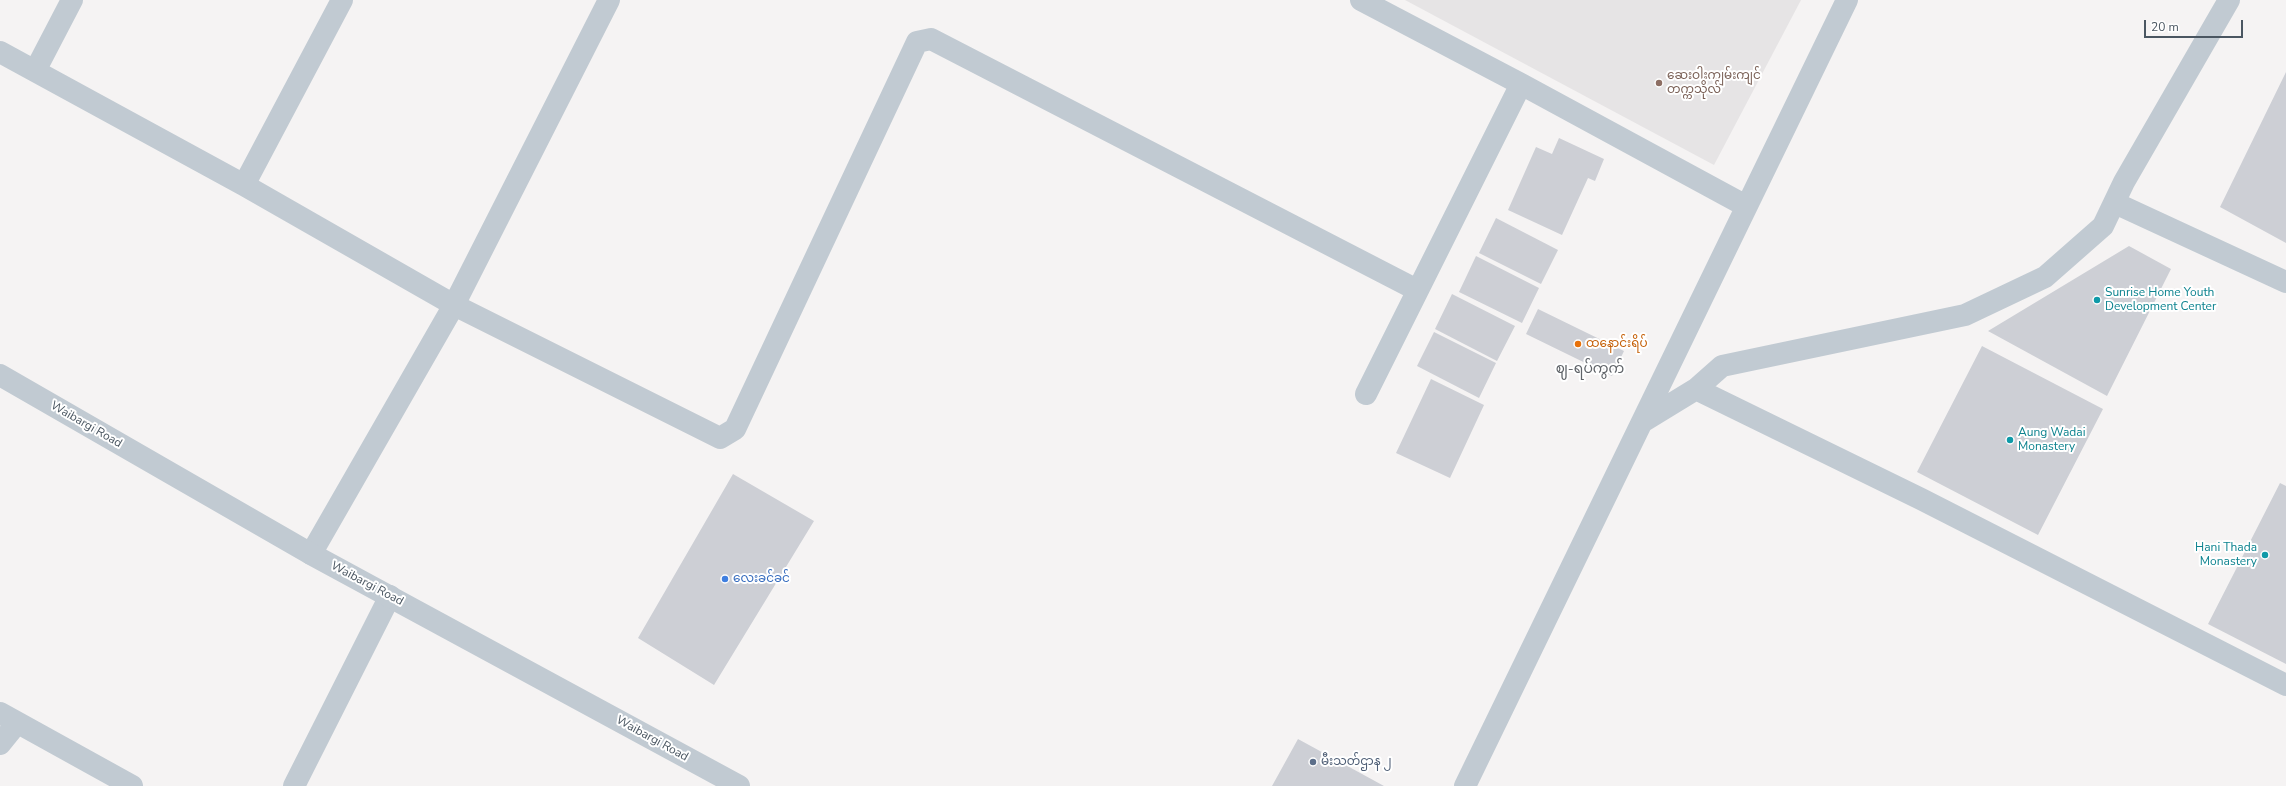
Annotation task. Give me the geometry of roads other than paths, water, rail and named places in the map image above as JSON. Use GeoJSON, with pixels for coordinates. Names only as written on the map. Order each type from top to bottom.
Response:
{"type":"FeatureCollection","features":[{"type":"Feature","properties":{"kind":"street"},"geometry":{"type":"LineString","coordinates":[[35,71],[72,0]]}},
{"type":"Feature","properties":{"kind":"street"},"geometry":{"type":"LineString","coordinates":[[244,185],[342,0]]}},
{"type":"Feature","properties":{"kind":"street"},"geometry":{"type":"LineString","coordinates":[[311,554],[454,305],[609,0]]}},
{"type":"Feature","properties":{"kind":"street"},"geometry":{"type":"LineString","coordinates":[[1361,0],[1521,84],[1746,206]]}},
{"type":"Feature","properties":{"kind":"street"},"geometry":{"type":"LineString","coordinates":[[1465,786],[1847,0]]}},
{"type":"Feature","properties":{"kind":"street"},"geometry":{"type":"LineString","coordinates":[[1642,422],[1696,389],[1722,366],[1965,315],[2045,277],[2103,226],[2124,182],[2230,0]]}},
{"type":"Feature","properties":{"kind":"street"},"geometry":{"type":"LineString","coordinates":[[0,52],[244,185],[454,305],[720,438],[735,429],[916,42],[931,39],[1417,290]]}},
{"type":"Feature","properties":{"kind":"street"},"geometry":{"type":"LineString","coordinates":[[1366,394],[1521,84]]}},
{"type":"Feature","properties":{"kind":"street"},"geometry":{"type":"LineString","coordinates":[[2115,203],[2286,282]]}},
{"type":"Feature","properties":{"kind":"street","name":"Waibargi Road"},"geometry":{"type":"LineString","coordinates":[[0,376],[311,554],[739,786]]}},
{"type":"Feature","properties":{"kind":"street"},"geometry":{"type":"LineString","coordinates":[[1696,389],[1921,499],[2286,685]]}},
{"type":"Feature","properties":{"kind":"street"},"geometry":{"type":"LineString","coordinates":[[294,786],[390,596]]}},
{"type":"Feature","properties":{"kind":"street"},"geometry":{"type":"LineString","coordinates":[[0,744],[8,718],[132,786]]}},
{"type":"Feature","properties":{"kind":"place","name":"ဆေးဝါးကျွမ်းကျင် တက္ကသိုလ်"},"geometry":{"type":"Point","coordinates":[1659,83]}},
{"type":"Feature","properties":{"kind":"place","name":"Sunrise Home Youth Development Center"},"geometry":{"type":"Point","coordinates":[2097,300]}},
{"type":"Feature","properties":{"kind":"place","name":"ထနောင်းရိပ်"},"geometry":{"type":"Point","coordinates":[1578,344]}},
{"type":"Feature","properties":{"kind":"place","name":"Aung Wadai Monastery"},"geometry":{"type":"Point","coordinates":[2010,440]}},
{"type":"Feature","properties":{"kind":"place","name":"Hani Thada Monastery"},"geometry":{"type":"Point","coordinates":[2265,555]}},
{"type":"Feature","properties":{"kind":"place","name":"လေးခင်ခင်"},"geometry":{"type":"Point","coordinates":[725,579]}},
{"type":"Feature","properties":{"kind":"place","name":"မီးသတ်ဌာန ၂"},"geometry":{"type":"Point","coordinates":[1313,762]}},
{"type":"Feature","properties":{"kind":"district","name":"ဈ-ရပ်ကွက်"},"geometry":{"type":"Point","coordinates":[1590,370]}}]}
